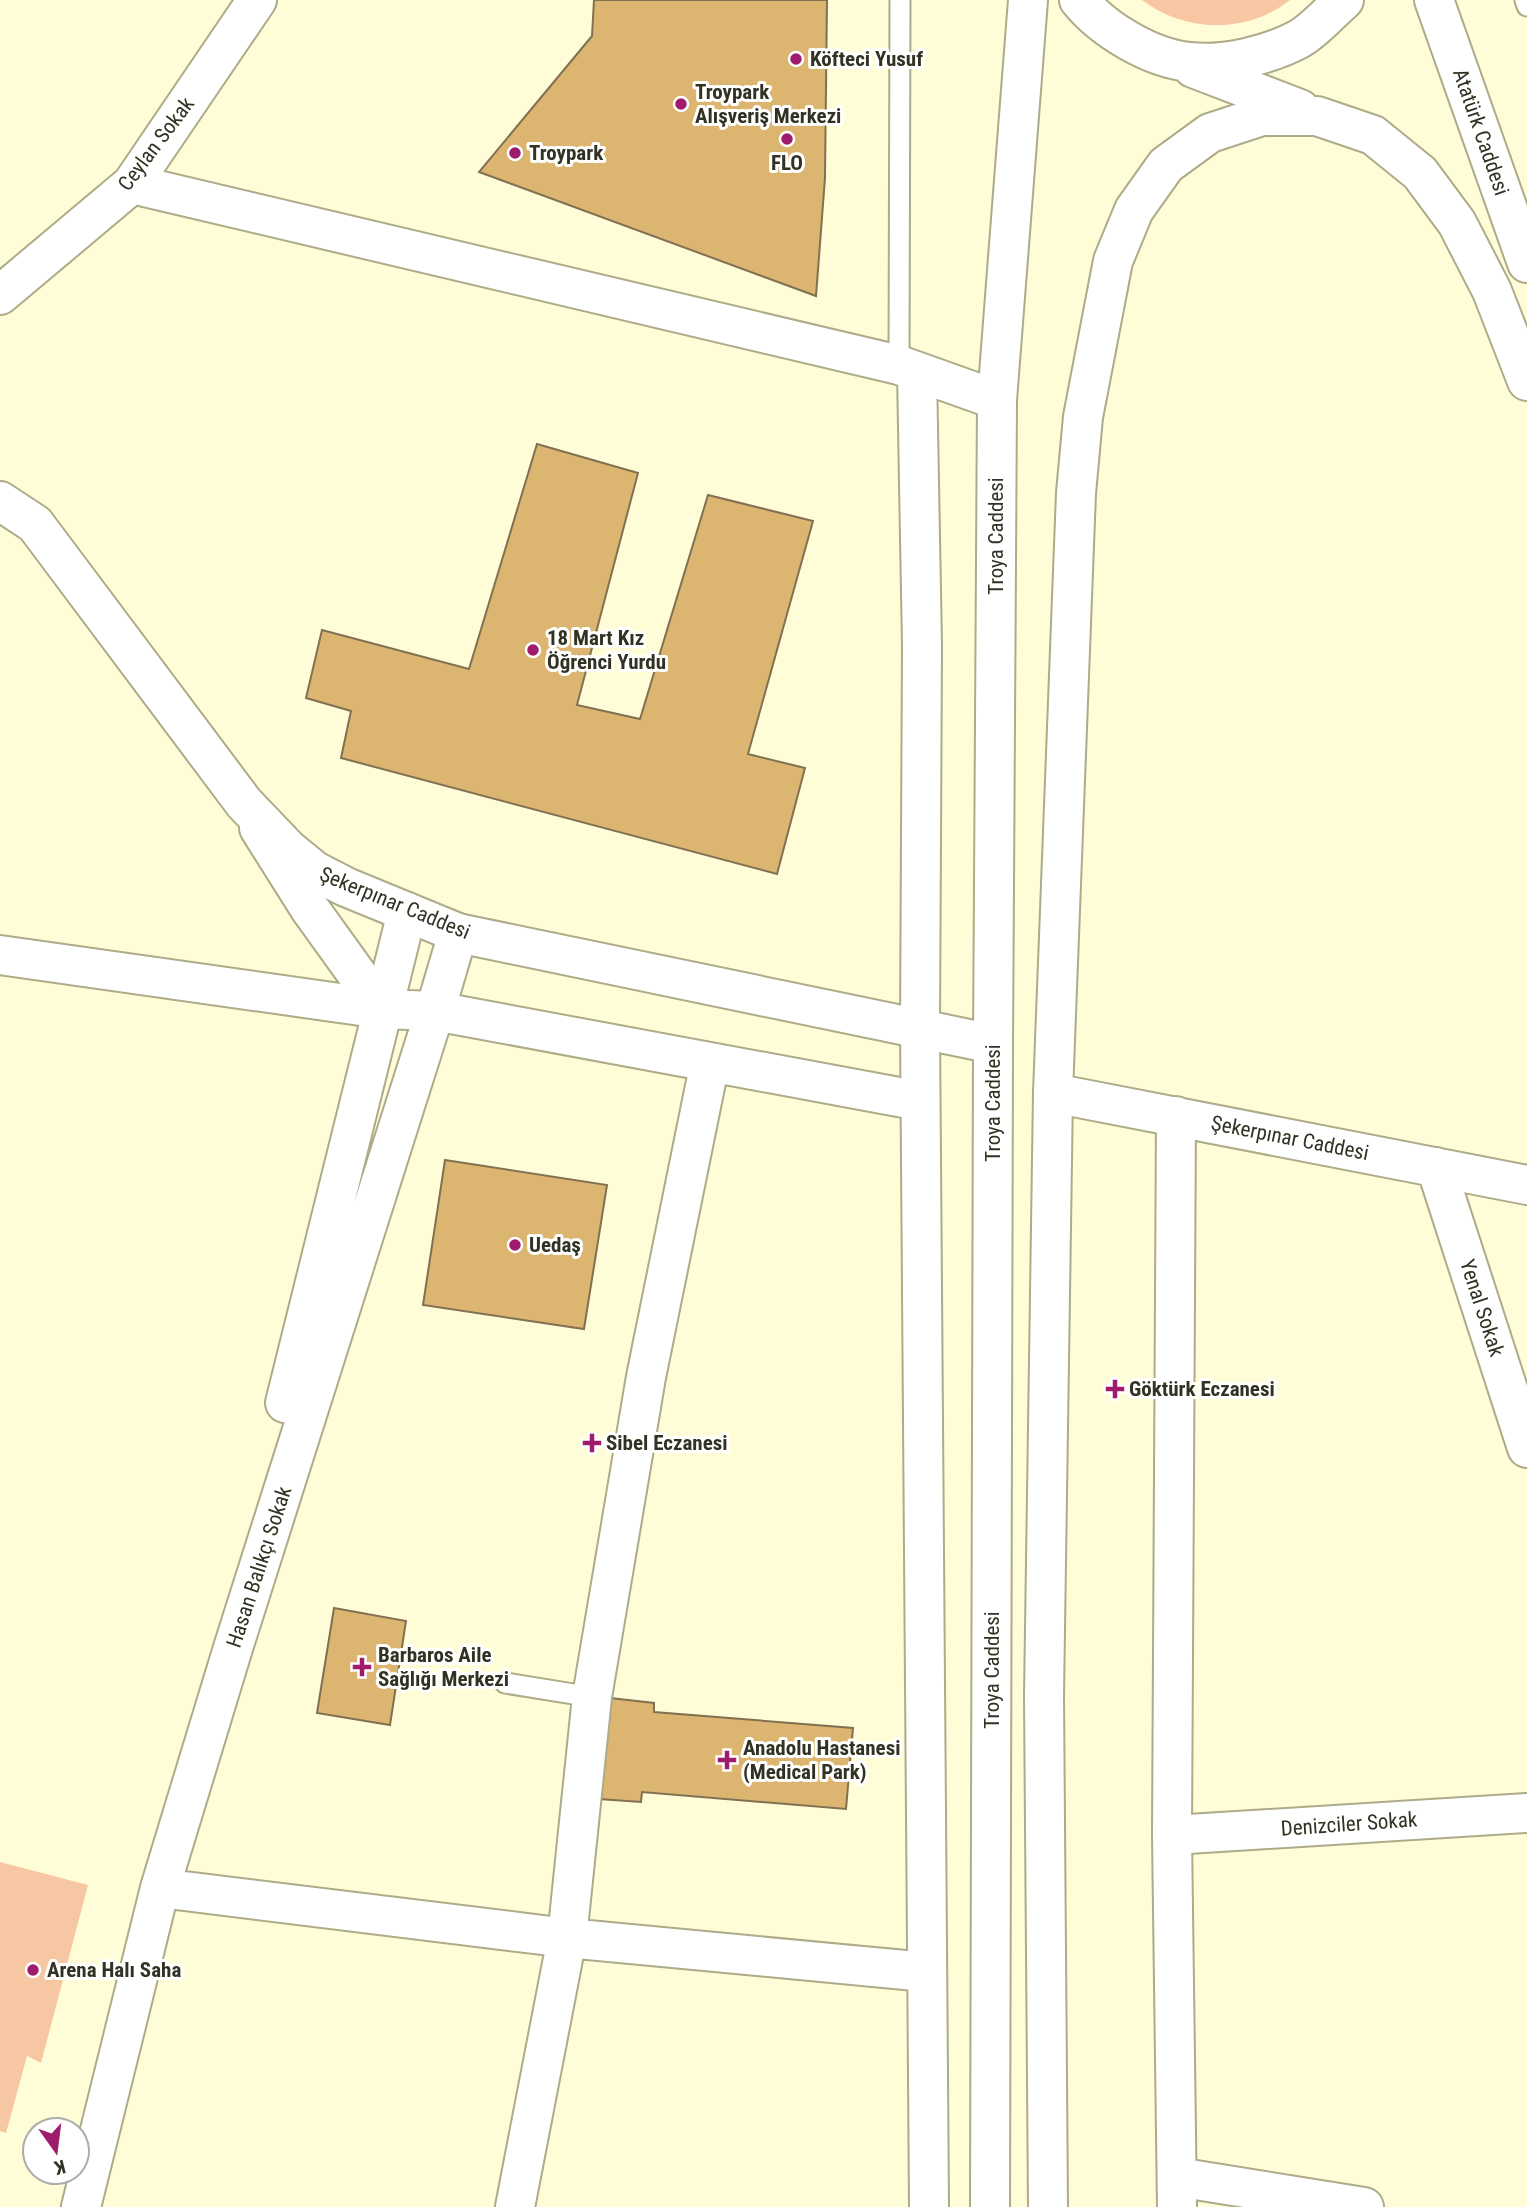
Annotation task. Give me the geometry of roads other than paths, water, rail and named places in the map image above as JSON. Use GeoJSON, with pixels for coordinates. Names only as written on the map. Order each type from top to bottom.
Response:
{"type":"FeatureCollection","features":[{"type":"Feature","properties":{"kind":"street","name":"Ceylan Sokak"},"geometry":{"type":"LineString","coordinates":[[0,295],[132,184],[257,0]]}},
{"type":"Feature","properties":{"kind":"street","name":"Troya Caddesi"},"geometry":{"type":"LineString","coordinates":[[990,2207],[997,400],[1028,0]]}},
{"type":"Feature","properties":{"kind":"street"},"geometry":{"type":"LineString","coordinates":[[1079,0],[1092,16],[1142,48],[1373,135],[1420,173],[1457,223],[1492,291],[1527,381]]}},
{"type":"Feature","properties":{"kind":"street"},"geometry":{"type":"LineString","coordinates":[[1048,2207],[1044,1696],[1053,1093],[1076,493],[1083,417],[1113,261],[1134,210],[1166,165],[1344,0]]}},
{"type":"Feature","properties":{"kind":"street","name":"Atatürk Caddesi"},"geometry":{"type":"LineString","coordinates":[[1434,0],[1527,263]]}},
{"type":"Feature","properties":{"kind":"street"},"geometry":{"type":"LineString","coordinates":[[1142,48],[1189,62],[1244,60],[1300,38]]}},
{"type":"Feature","properties":{"kind":"street"},"geometry":{"type":"LineString","coordinates":[[1166,165],[1210,133],[1249,120],[1262,116],[1317,116]]}},
{"type":"Feature","properties":{"kind":"street"},"geometry":{"type":"LineString","coordinates":[[132,184],[908,368],[997,400]]}},
{"type":"Feature","properties":{"kind":"street"},"geometry":{"type":"LineString","coordinates":[[908,368],[922,646],[920,1101],[929,2207]]}},
{"type":"Feature","properties":{"kind":"street","name":"Şekerpınar Caddesi"},"geometry":{"type":"LineString","coordinates":[[0,501],[35,524],[244,803],[288,849],[314,871],[458,933],[993,1044]]}},
{"type":"Feature","properties":{"kind":"street"},"geometry":{"type":"LineString","coordinates":[[244,803],[310,909],[382,1009]]}},
{"type":"Feature","properties":{"kind":"street"},"geometry":{"type":"LineString","coordinates":[[233,1648],[251,1538],[407,912]]}},
{"type":"Feature","properties":{"kind":"street","name":"Hasan Balıkçı Sokak"},"geometry":{"type":"LineString","coordinates":[[81,2207],[160,1888],[458,933]]}},
{"type":"Feature","properties":{"kind":"street"},"geometry":{"type":"LineString","coordinates":[[0,954],[382,1009],[435,1011],[920,1101]]}},
{"type":"Feature","properties":{"kind":"street"},"geometry":{"type":"LineString","coordinates":[[515,2207],[567,1938],[592,1697],[646,1377],[710,1062]]}},
{"type":"Feature","properties":{"kind":"street","name":"Şekerpınar Caddesi"},"geometry":{"type":"LineString","coordinates":[[1053,1093],[1527,1185]]}},
{"type":"Feature","properties":{"kind":"street"},"geometry":{"type":"LineString","coordinates":[[1176,1116],[1172,1835],[1177,2192],[1364,2207]]}},
{"type":"Feature","properties":{"kind":"street","name":"Yenal Sokak"},"geometry":{"type":"LineString","coordinates":[[1436,1167],[1527,1448]]}},
{"type":"Feature","properties":{"kind":"street","name":"Denizciler Sokak"},"geometry":{"type":"LineString","coordinates":[[1172,1835],[1527,1813]]}},
{"type":"Feature","properties":{"kind":"street"},"geometry":{"type":"LineString","coordinates":[[160,1888],[567,1938],[926,1972]]}},
{"type":"Feature","properties":{"kind":"lane"},"geometry":{"type":"LineString","coordinates":[[900,0],[908,368]]}},
{"type":"Feature","properties":{"kind":"lane"},"geometry":{"type":"LineString","coordinates":[[1525,0],[1527,6]]}},
{"type":"Feature","properties":{"kind":"lane"},"geometry":{"type":"LineString","coordinates":[[505,1683],[592,1697]]}},
{"type":"Feature","properties":{"kind":"place","name":"Köfteci Yusuf"},"geometry":{"type":"Point","coordinates":[796,59]}},
{"type":"Feature","properties":{"kind":"place","name":"Troypark Alışveriş Merkezi"},"geometry":{"type":"Point","coordinates":[681,104]}},
{"type":"Feature","properties":{"kind":"place","name":"FLO"},"geometry":{"type":"Point","coordinates":[787,139]}},
{"type":"Feature","properties":{"kind":"place","name":"Troypark"},"geometry":{"type":"Point","coordinates":[515,153]}},
{"type":"Feature","properties":{"kind":"place","name":"18 Mart Kız Öğrenci Yurdu"},"geometry":{"type":"Point","coordinates":[533,650]}},
{"type":"Feature","properties":{"kind":"place","name":"Uedaş"},"geometry":{"type":"Point","coordinates":[515,1245]}},
{"type":"Feature","properties":{"kind":"place","name":"Göktürk Eczanesi"},"geometry":{"type":"Point","coordinates":[1115,1389]}},
{"type":"Feature","properties":{"kind":"place","name":"Sibel Eczanesi"},"geometry":{"type":"Point","coordinates":[592,1443]}},
{"type":"Feature","properties":{"kind":"place","name":"Barbaros Aile Sağlığı Merkezi"},"geometry":{"type":"Point","coordinates":[362,1667]}},
{"type":"Feature","properties":{"kind":"place","name":"Anadolu Hastanesi (Medical Park)"},"geometry":{"type":"Point","coordinates":[727,1760]}},
{"type":"Feature","properties":{"kind":"place","name":"Arena Halı Saha"},"geometry":{"type":"Point","coordinates":[33,1970]}}]}
